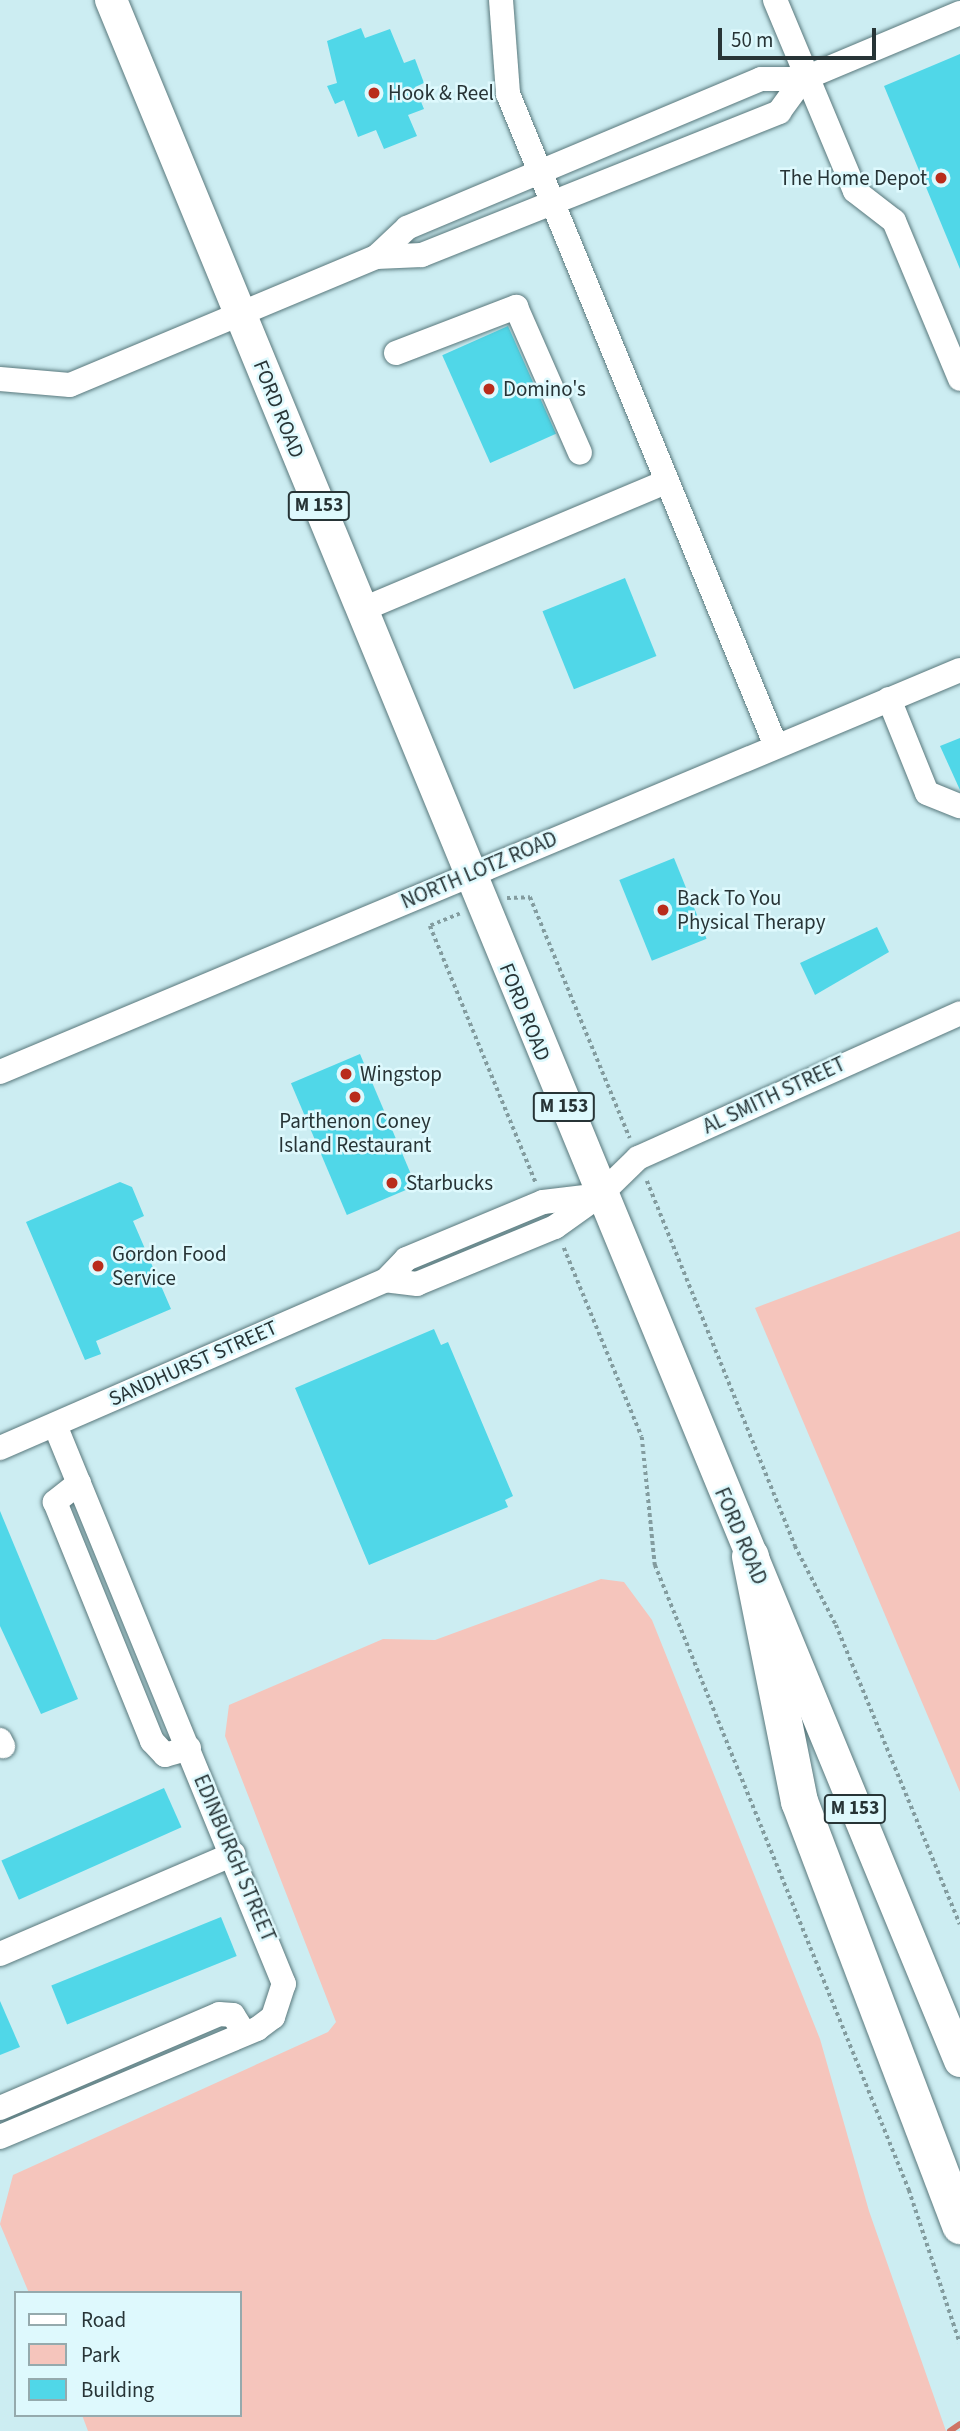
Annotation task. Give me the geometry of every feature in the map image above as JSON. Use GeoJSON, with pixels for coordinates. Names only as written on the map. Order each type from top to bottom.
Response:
{"type":"FeatureCollection","features":[{"type":"Feature","properties":{"kind":"highway"},"geometry":{"type":"LineString","coordinates":[[750,1556],[799,1801],[960,2225]]}},
{"type":"Feature","properties":{"kind":"main road","name":"FORD ROAD"},"geometry":{"type":"LineString","coordinates":[[111,0],[600,1195],[960,2061]]}},
{"type":"Feature","properties":{"kind":"street"},"geometry":{"type":"LineString","coordinates":[[501,0],[508,94],[550,204],[776,746]]}},
{"type":"Feature","properties":{"kind":"street"},"geometry":{"type":"LineString","coordinates":[[775,0],[803,79],[855,191],[894,221],[960,379]]}},
{"type":"Feature","properties":{"kind":"street"},"geometry":{"type":"LineString","coordinates":[[376,257],[407,228],[761,79],[803,79],[960,13]]}},
{"type":"Feature","properties":{"kind":"street"},"geometry":{"type":"LineString","coordinates":[[0,379],[70,386],[376,257],[422,255],[779,112],[803,79]]}},
{"type":"Feature","properties":{"kind":"street"},"geometry":{"type":"LineString","coordinates":[[396,353],[516,307],[580,453]]}},
{"type":"Feature","properties":{"kind":"street"},"geometry":{"type":"LineString","coordinates":[[361,610],[666,482]]}},
{"type":"Feature","properties":{"kind":"street","name":"NORTH LOTZ ROAD"},"geometry":{"type":"LineString","coordinates":[[0,1072],[960,670]]}},
{"type":"Feature","properties":{"kind":"street"},"geometry":{"type":"LineString","coordinates":[[889,699],[927,793],[960,806]]}},
{"type":"Feature","properties":{"kind":"street","name":"AL SMITH STREET"},"geometry":{"type":"LineString","coordinates":[[600,1195],[638,1158],[960,1013]]}},
{"type":"Feature","properties":{"kind":"street","name":"SANDHURST STREET"},"geometry":{"type":"LineString","coordinates":[[0,1448],[386,1280],[417,1284],[555,1227],[600,1195]]}},
{"type":"Feature","properties":{"kind":"street","name":"EDINBURGH STREET"},"geometry":{"type":"LineString","coordinates":[[0,2137],[245,2035],[273,2017],[284,1984],[55,1425]]}},
{"type":"Feature","properties":{"kind":"street"},"geometry":{"type":"LineString","coordinates":[[0,1954],[233,1854]]}},
{"type":"Feature","properties":{"kind":"street"},"geometry":{"type":"LineString","coordinates":[[0,2108],[219,2014],[233,2015],[245,2035]]}},
{"type":"Feature","properties":{"kind":"green space"},"geometry":{"type":"Polygon","coordinates":[[[960,1231],[960,1792],[755,1308],[960,1231]]]}},
{"type":"Feature","properties":{"kind":"green space"},"geometry":{"type":"Polygon","coordinates":[[[601,1579],[624,1582],[652,1620],[820,2039],[869,2211],[946,2431],[88,2431],[83,2417],[242,2417],[242,2291],[28,2291],[0,2224],[13,2175],[328,2032],[336,2022],[225,1736],[229,1705],[383,1639],[435,1640],[601,1579]]]}},
{"type":"Feature","properties":{"kind":"building","name":"Hook & Reel"},"geometry":{"type":"Polygon","coordinates":[[[361,28],[365,38],[390,29],[404,63],[415,59],[424,83],[415,87],[424,109],[408,115],[417,136],[384,149],[376,130],[358,137],[344,100],[335,104],[327,86],[337,83],[327,41],[361,28]]]}},
{"type":"Feature","properties":{"kind":"building","name":"The Home Depot"},"geometry":{"type":"Polygon","coordinates":[[[960,54],[960,269],[884,86],[960,54]]]}},
{"type":"Feature","properties":{"kind":"building"},"geometry":{"type":"Polygon","coordinates":[[[508,326],[556,434],[490,463],[442,355],[508,326]]]}},
{"type":"Feature","properties":{"kind":"building"},"geometry":{"type":"Polygon","coordinates":[[[625,578],[656,656],[574,689],[542,611],[625,578]]]}},
{"type":"Feature","properties":{"kind":"building"},"geometry":{"type":"Polygon","coordinates":[[[960,738],[960,790],[940,746],[960,738]]]}},
{"type":"Feature","properties":{"kind":"building","name":"Back To You Physical Therapy"},"geometry":{"type":"Polygon","coordinates":[[[674,858],[707,939],[652,961],[619,880],[674,858]]]}},
{"type":"Feature","properties":{"kind":"building"},"geometry":{"type":"Polygon","coordinates":[[[877,927],[889,952],[815,995],[800,963],[877,927]]]}},
{"type":"Feature","properties":{"kind":"building"},"geometry":{"type":"Polygon","coordinates":[[[360,1054],[416,1186],[347,1215],[291,1083],[360,1054]]]}},
{"type":"Feature","properties":{"kind":"building","name":"Gordon Food Service"},"geometry":{"type":"Polygon","coordinates":[[[120,1182],[132,1187],[144,1216],[133,1221],[171,1309],[96,1341],[101,1354],[85,1360],[26,1222],[120,1182]]]}},
{"type":"Feature","properties":{"kind":"building"},"geometry":{"type":"Polygon","coordinates":[[[434,1329],[441,1345],[448,1342],[513,1496],[505,1500],[508,1507],[369,1565],[295,1388],[434,1329]]]}},
{"type":"Feature","properties":{"kind":"building"},"geometry":{"type":"Polygon","coordinates":[[[0,1511],[78,1699],[41,1714],[0,1626],[0,1511]]]}},
{"type":"Feature","properties":{"kind":"building"},"geometry":{"type":"Polygon","coordinates":[[[164,1788],[181,1827],[19,1900],[1,1860],[164,1788]]]}},
{"type":"Feature","properties":{"kind":"building"},"geometry":{"type":"Polygon","coordinates":[[[221,1917],[237,1956],[67,2024],[51,1986],[221,1917]]]}},
{"type":"Feature","properties":{"kind":"building"},"geometry":{"type":"Polygon","coordinates":[[[0,2001],[20,2047],[0,2055],[0,2001]]]}},
{"type":"Feature","properties":{"kind":"waterway"},"geometry":{"type":"LineString","coordinates":[[950,2431],[960,2424]]}},
{"type":"Feature","properties":{"kind":"place","name":"Hook & Reel"},"geometry":{"type":"Point","coordinates":[374,93]}},
{"type":"Feature","properties":{"kind":"place","name":"The Home Depot"},"geometry":{"type":"Point","coordinates":[941,178]}},
{"type":"Feature","properties":{"kind":"place","name":"Domino's"},"geometry":{"type":"Point","coordinates":[489,389]}},
{"type":"Feature","properties":{"kind":"place","name":"Back To You Physical Therapy"},"geometry":{"type":"Point","coordinates":[663,910]}},
{"type":"Feature","properties":{"kind":"place","name":"Wingstop"},"geometry":{"type":"Point","coordinates":[346,1074]}},
{"type":"Feature","properties":{"kind":"place","name":"Parthenon Coney Island Restaurant"},"geometry":{"type":"Point","coordinates":[355,1097]}},
{"type":"Feature","properties":{"kind":"place","name":"Starbucks"},"geometry":{"type":"Point","coordinates":[392,1183]}},
{"type":"Feature","properties":{"kind":"place","name":"Gordon Food Service"},"geometry":{"type":"Point","coordinates":[98,1266]}}]}
